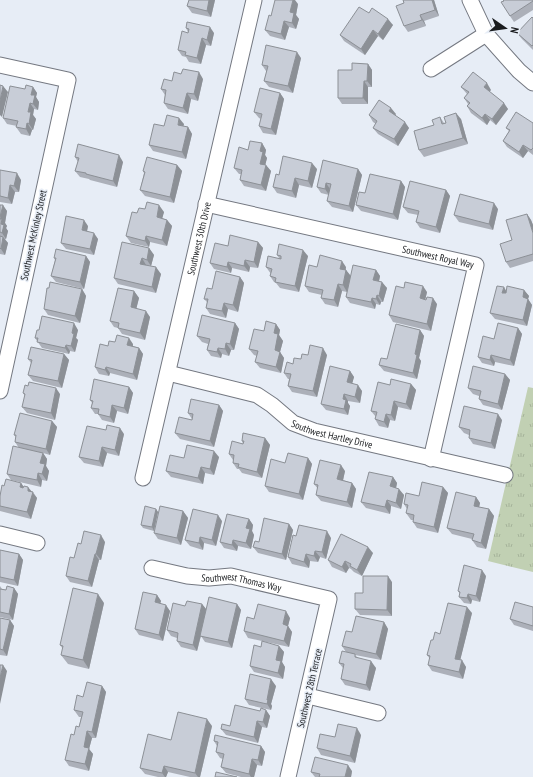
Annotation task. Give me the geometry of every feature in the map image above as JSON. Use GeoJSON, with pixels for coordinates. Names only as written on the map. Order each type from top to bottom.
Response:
{"type":"FeatureCollection","features":[{"type":"Feature","properties":{"kind":"street","name":"Southwest 30th Drive"},"geometry":{"type":"LineString","coordinates":[[144,478],[254,0]]}},
{"type":"Feature","properties":{"kind":"street"},"geometry":{"type":"LineString","coordinates":[[470,0],[486,34],[519,72],[533,83]]}},
{"type":"Feature","properties":{"kind":"street"},"geometry":{"type":"LineString","coordinates":[[432,69],[486,34]]}},
{"type":"Feature","properties":{"kind":"street","name":"Southwest McKinley Street"},"geometry":{"type":"LineString","coordinates":[[0,65],[68,80],[5,344],[0,391]]}},
{"type":"Feature","properties":{"kind":"street","name":"Southwest Royal Way"},"geometry":{"type":"LineString","coordinates":[[206,204],[476,265],[431,459]]}},
{"type":"Feature","properties":{"kind":"street","name":"Southwest Hartley Drive"},"geometry":{"type":"LineString","coordinates":[[168,372],[257,394],[293,423],[314,431],[505,475]]}},
{"type":"Feature","properties":{"kind":"street"},"geometry":{"type":"LineString","coordinates":[[0,534],[37,543]]}},
{"type":"Feature","properties":{"kind":"street","name":"Southwest Thomas Way"},"geometry":{"type":"LineString","coordinates":[[152,568],[187,576],[209,578],[231,576],[330,599]]}},
{"type":"Feature","properties":{"kind":"street","name":"Southwest 28th Terrace"},"geometry":{"type":"LineString","coordinates":[[288,777],[330,599]]}},
{"type":"Feature","properties":{"kind":"street"},"geometry":{"type":"LineString","coordinates":[[308,696],[378,713]]}},
{"type":"Feature","properties":{"kind":"green space"},"geometry":{"type":"Polygon","coordinates":[[[528,387],[533,388],[533,572],[488,561],[528,387]]]}},
{"type":"Feature","properties":{"kind":"building"},"geometry":{"type":"Polygon","coordinates":[[[189,0],[209,0],[207,11],[187,6],[189,0]]]}},
{"type":"Feature","properties":{"kind":"building"},"geometry":{"type":"Polygon","coordinates":[[[275,0],[293,0],[290,12],[294,13],[292,23],[284,21],[281,34],[265,30],[269,15],[271,16],[275,0]]]}},
{"type":"Feature","properties":{"kind":"building"},"geometry":{"type":"Polygon","coordinates":[[[403,0],[432,0],[435,10],[420,15],[422,20],[404,26],[396,6],[404,3],[403,0]]]}},
{"type":"Feature","properties":{"kind":"building"},"geometry":{"type":"Polygon","coordinates":[[[503,0],[533,1],[510,16],[501,2],[504,1],[503,0]]]}},
{"type":"Feature","properties":{"kind":"building"},"geometry":{"type":"Polygon","coordinates":[[[359,7],[369,13],[372,8],[388,19],[378,34],[373,30],[361,49],[340,35],[359,7]]]}},
{"type":"Feature","properties":{"kind":"building"},"geometry":{"type":"Polygon","coordinates":[[[532,17],[533,45],[532,46],[517,33],[532,17]]]}},
{"type":"Feature","properties":{"kind":"building"},"geometry":{"type":"Polygon","coordinates":[[[187,22],[210,27],[207,40],[202,38],[197,58],[185,55],[186,52],[178,50],[182,31],[188,33],[189,29],[186,28],[187,22]]]}},
{"type":"Feature","properties":{"kind":"building"},"geometry":{"type":"Polygon","coordinates":[[[266,45],[297,52],[288,86],[264,81],[268,66],[262,65],[266,45]]]}},
{"type":"Feature","properties":{"kind":"building"},"geometry":{"type":"Polygon","coordinates":[[[352,63],[368,64],[367,81],[364,81],[363,98],[338,98],[338,70],[352,70],[352,63]]]}},
{"type":"Feature","properties":{"kind":"building"},"geometry":{"type":"Polygon","coordinates":[[[183,69],[199,72],[194,94],[187,93],[183,108],[164,103],[166,90],[161,89],[164,79],[172,81],[174,72],[181,74],[183,69]]]}},
{"type":"Feature","properties":{"kind":"building"},"geometry":{"type":"Polygon","coordinates":[[[473,72],[487,83],[484,87],[504,103],[492,119],[485,114],[482,118],[467,106],[470,103],[464,98],[469,92],[461,87],[473,72]]]}},
{"type":"Feature","properties":{"kind":"building"},"geometry":{"type":"Polygon","coordinates":[[[0,85],[3,86],[0,101],[0,85]]]}},
{"type":"Feature","properties":{"kind":"building"},"geometry":{"type":"Polygon","coordinates":[[[26,85],[33,87],[31,95],[35,95],[33,104],[30,103],[28,112],[31,112],[29,124],[27,123],[26,129],[16,127],[18,121],[3,118],[10,86],[25,89],[26,85]]]}},
{"type":"Feature","properties":{"kind":"building"},"geometry":{"type":"Polygon","coordinates":[[[260,88],[280,93],[271,129],[259,126],[262,114],[254,112],[260,88]]]}},
{"type":"Feature","properties":{"kind":"building"},"geometry":{"type":"Polygon","coordinates":[[[379,100],[391,108],[389,111],[405,122],[394,139],[373,128],[377,121],[369,115],[379,100]]]}},
{"type":"Feature","properties":{"kind":"building"},"geometry":{"type":"Polygon","coordinates":[[[516,112],[533,123],[533,148],[531,150],[523,145],[519,152],[503,141],[510,130],[506,128],[516,112]]]}},
{"type":"Feature","properties":{"kind":"building"},"geometry":{"type":"Polygon","coordinates":[[[456,113],[463,138],[419,150],[414,131],[434,125],[432,120],[440,117],[442,124],[446,123],[444,117],[456,113]]]}},
{"type":"Feature","properties":{"kind":"building"},"geometry":{"type":"Polygon","coordinates":[[[167,115],[179,118],[178,125],[188,127],[182,152],[149,145],[154,124],[164,126],[167,115]]]}},
{"type":"Feature","properties":{"kind":"building"},"geometry":{"type":"Polygon","coordinates":[[[250,141],[262,143],[260,151],[263,152],[260,164],[266,165],[261,185],[240,180],[242,170],[234,168],[239,147],[248,150],[250,141]]]}},
{"type":"Feature","properties":{"kind":"building"},"geometry":{"type":"Polygon","coordinates":[[[78,144],[119,155],[113,181],[75,171],[79,158],[75,157],[78,144]]]}},
{"type":"Feature","properties":{"kind":"building"},"geometry":{"type":"Polygon","coordinates":[[[283,156],[312,163],[308,181],[295,178],[292,191],[273,187],[276,174],[279,175],[283,156]]]}},
{"type":"Feature","properties":{"kind":"building"},"geometry":{"type":"Polygon","coordinates":[[[147,157],[177,165],[170,197],[140,190],[147,157]]]}},
{"type":"Feature","properties":{"kind":"building"},"geometry":{"type":"Polygon","coordinates":[[[323,160],[358,169],[349,206],[327,201],[331,184],[326,183],[325,189],[317,187],[323,160]]]}},
{"type":"Feature","properties":{"kind":"building"},"geometry":{"type":"Polygon","coordinates":[[[0,170],[17,173],[14,186],[10,185],[8,198],[0,196],[0,170]]]}},
{"type":"Feature","properties":{"kind":"building"},"geometry":{"type":"Polygon","coordinates":[[[370,174],[401,181],[393,214],[356,205],[359,192],[365,193],[370,174]]]}},
{"type":"Feature","properties":{"kind":"building"},"geometry":{"type":"Polygon","coordinates":[[[410,181],[446,190],[436,227],[416,222],[419,211],[403,207],[410,181]]]}},
{"type":"Feature","properties":{"kind":"building"},"geometry":{"type":"Polygon","coordinates":[[[460,194],[494,203],[489,224],[454,215],[460,194]]]}},
{"type":"Feature","properties":{"kind":"building"},"geometry":{"type":"Polygon","coordinates":[[[147,202],[159,205],[157,217],[167,220],[162,240],[146,236],[145,241],[126,236],[132,212],[137,213],[139,208],[145,209],[147,202]]]}},
{"type":"Feature","properties":{"kind":"building"},"geometry":{"type":"Polygon","coordinates":[[[0,205],[3,205],[0,217],[0,205]]]}},
{"type":"Feature","properties":{"kind":"building"},"geometry":{"type":"Polygon","coordinates":[[[527,214],[533,233],[533,254],[506,262],[500,244],[512,240],[506,220],[527,214]]]}},
{"type":"Feature","properties":{"kind":"building"},"geometry":{"type":"Polygon","coordinates":[[[66,216],[84,220],[82,230],[94,233],[90,249],[61,243],[66,216]]]}},
{"type":"Feature","properties":{"kind":"building"},"geometry":{"type":"Polygon","coordinates":[[[0,219],[2,219],[1,224],[4,225],[2,233],[0,232],[0,219]]]}},
{"type":"Feature","properties":{"kind":"building"},"geometry":{"type":"Polygon","coordinates":[[[230,235],[258,242],[254,262],[245,260],[244,266],[228,262],[227,267],[210,263],[215,243],[228,246],[230,235]]]}},
{"type":"Feature","properties":{"kind":"building"},"geometry":{"type":"Polygon","coordinates":[[[0,236],[3,237],[1,249],[0,248],[0,236]]]}},
{"type":"Feature","properties":{"kind":"building"},"geometry":{"type":"Polygon","coordinates":[[[122,242],[149,248],[147,260],[142,258],[140,264],[156,267],[152,287],[114,278],[122,242]]]}},
{"type":"Feature","properties":{"kind":"building"},"geometry":{"type":"Polygon","coordinates":[[[279,244],[303,250],[295,286],[275,282],[276,278],[270,276],[272,269],[266,267],[268,256],[281,259],[281,256],[277,255],[279,244]]]}},
{"type":"Feature","properties":{"kind":"building"},"geometry":{"type":"Polygon","coordinates":[[[56,249],[86,256],[80,282],[51,276],[56,258],[54,258],[56,249]]]}},
{"type":"Feature","properties":{"kind":"building"},"geometry":{"type":"Polygon","coordinates":[[[320,255],[342,261],[340,269],[346,270],[343,285],[338,284],[334,300],[321,298],[323,290],[305,286],[309,265],[317,267],[320,255]]]}},
{"type":"Feature","properties":{"kind":"building"},"geometry":{"type":"Polygon","coordinates":[[[353,265],[376,270],[373,280],[382,282],[379,296],[377,295],[376,299],[372,298],[371,302],[346,297],[353,265]]]}},
{"type":"Feature","properties":{"kind":"building"},"geometry":{"type":"Polygon","coordinates":[[[216,271],[240,277],[233,305],[224,303],[222,311],[206,308],[208,299],[204,299],[207,288],[212,289],[216,271]]]}},
{"type":"Feature","properties":{"kind":"building"},"geometry":{"type":"Polygon","coordinates":[[[50,282],[82,289],[75,316],[44,309],[47,288],[49,288],[50,282]]]}},
{"type":"Feature","properties":{"kind":"building"},"geometry":{"type":"Polygon","coordinates":[[[405,282],[423,286],[420,298],[426,300],[427,297],[433,298],[427,324],[389,315],[396,286],[404,288],[405,282]]]}},
{"type":"Feature","properties":{"kind":"building"},"geometry":{"type":"Polygon","coordinates":[[[497,286],[504,287],[502,293],[506,293],[507,286],[524,290],[523,297],[528,299],[523,320],[490,313],[497,286]]]}},
{"type":"Feature","properties":{"kind":"building"},"geometry":{"type":"Polygon","coordinates":[[[118,288],[134,291],[131,307],[146,311],[140,333],[118,328],[119,323],[110,321],[118,288]]]}},
{"type":"Feature","properties":{"kind":"building"},"geometry":{"type":"Polygon","coordinates":[[[202,315],[235,323],[230,344],[226,343],[225,349],[218,348],[217,352],[207,350],[210,339],[197,336],[202,315]]]}},
{"type":"Feature","properties":{"kind":"building"},"geometry":{"type":"Polygon","coordinates":[[[42,316],[74,323],[72,333],[74,334],[71,346],[66,345],[65,348],[37,342],[38,338],[35,338],[37,330],[39,330],[42,316]]]}},
{"type":"Feature","properties":{"kind":"building"},"geometry":{"type":"Polygon","coordinates":[[[266,321],[276,324],[274,333],[278,334],[275,350],[280,352],[276,367],[255,362],[258,351],[249,349],[254,329],[264,331],[266,321]]]}},
{"type":"Feature","properties":{"kind":"building"},"geometry":{"type":"Polygon","coordinates":[[[498,323],[518,328],[510,360],[491,355],[490,360],[478,357],[483,336],[494,339],[498,323]]]}},
{"type":"Feature","properties":{"kind":"building"},"geometry":{"type":"Polygon","coordinates":[[[396,324],[420,330],[413,373],[379,365],[381,358],[387,359],[396,324]]]}},
{"type":"Feature","properties":{"kind":"building"},"geometry":{"type":"Polygon","coordinates":[[[117,335],[129,338],[127,345],[139,348],[133,374],[106,367],[105,370],[95,367],[100,344],[108,346],[109,341],[115,342],[117,335]]]}},
{"type":"Feature","properties":{"kind":"building"},"geometry":{"type":"Polygon","coordinates":[[[310,345],[323,348],[313,391],[288,386],[291,374],[284,373],[287,362],[293,364],[294,358],[301,359],[302,354],[308,355],[310,345]]]}},
{"type":"Feature","properties":{"kind":"building"},"geometry":{"type":"Polygon","coordinates":[[[31,347],[64,354],[58,381],[28,375],[32,360],[28,359],[31,347]]]}},
{"type":"Feature","properties":{"kind":"building"},"geometry":{"type":"Polygon","coordinates":[[[330,366],[350,371],[347,382],[358,385],[355,397],[344,394],[343,399],[346,400],[344,409],[321,404],[330,366]]]}},
{"type":"Feature","properties":{"kind":"building"},"geometry":{"type":"Polygon","coordinates":[[[473,366],[505,374],[498,404],[479,399],[481,391],[468,388],[473,366]]]}},
{"type":"Feature","properties":{"kind":"building"},"geometry":{"type":"Polygon","coordinates":[[[94,379],[129,387],[124,408],[112,405],[110,417],[98,414],[99,409],[91,408],[93,401],[90,400],[94,379]]]}},
{"type":"Feature","properties":{"kind":"building"},"geometry":{"type":"Polygon","coordinates":[[[391,379],[411,384],[406,404],[394,401],[391,415],[386,414],[384,422],[375,419],[377,412],[371,411],[378,382],[390,385],[391,379]]]}},
{"type":"Feature","properties":{"kind":"building"},"geometry":{"type":"Polygon","coordinates":[[[29,382],[56,388],[51,413],[22,407],[25,394],[23,393],[25,385],[28,386],[29,382]]]}},
{"type":"Feature","properties":{"kind":"building"},"geometry":{"type":"Polygon","coordinates":[[[191,399],[219,405],[210,441],[175,433],[179,417],[192,420],[193,414],[188,413],[191,399]]]}},
{"type":"Feature","properties":{"kind":"building"},"geometry":{"type":"Polygon","coordinates":[[[464,406],[498,414],[491,443],[469,438],[470,430],[459,427],[464,406]]]}},
{"type":"Feature","properties":{"kind":"building"},"geometry":{"type":"Polygon","coordinates":[[[20,413],[52,421],[46,449],[15,442],[16,435],[14,435],[20,413]]]}},
{"type":"Feature","properties":{"kind":"building"},"geometry":{"type":"Polygon","coordinates":[[[107,425],[120,428],[115,450],[102,447],[99,461],[79,457],[87,426],[106,430],[107,425]]]}},
{"type":"Feature","properties":{"kind":"building"},"geometry":{"type":"Polygon","coordinates":[[[243,433],[265,438],[257,472],[238,467],[239,464],[233,463],[234,455],[229,454],[232,441],[243,444],[243,433]]]}},
{"type":"Feature","properties":{"kind":"building"},"geometry":{"type":"Polygon","coordinates":[[[187,445],[214,451],[210,469],[201,467],[198,478],[166,471],[170,455],[184,458],[187,445]]]}},
{"type":"Feature","properties":{"kind":"building"},"geometry":{"type":"Polygon","coordinates":[[[13,446],[43,453],[40,463],[45,464],[42,474],[38,473],[37,480],[7,474],[13,446]]]}},
{"type":"Feature","properties":{"kind":"building"},"geometry":{"type":"Polygon","coordinates":[[[288,453],[308,458],[299,494],[265,486],[271,459],[285,463],[288,453]]]}},
{"type":"Feature","properties":{"kind":"building"},"geometry":{"type":"Polygon","coordinates":[[[320,460],[341,465],[337,479],[352,483],[347,502],[316,495],[318,485],[314,484],[320,460]]]}},
{"type":"Feature","properties":{"kind":"building"},"geometry":{"type":"Polygon","coordinates":[[[369,472],[393,477],[390,486],[399,489],[396,503],[387,500],[385,507],[361,502],[369,472]]]}},
{"type":"Feature","properties":{"kind":"building"},"geometry":{"type":"Polygon","coordinates":[[[6,479],[21,483],[20,487],[28,487],[28,491],[33,492],[27,512],[0,506],[2,485],[4,486],[6,479]]]}},
{"type":"Feature","properties":{"kind":"building"},"geometry":{"type":"Polygon","coordinates":[[[422,482],[443,487],[434,527],[413,522],[414,515],[406,513],[408,505],[404,504],[406,493],[419,496],[422,482]]]}},
{"type":"Feature","properties":{"kind":"building"},"geometry":{"type":"Polygon","coordinates":[[[456,492],[476,497],[474,506],[489,509],[481,543],[472,540],[474,534],[447,528],[456,492]]]}},
{"type":"Feature","properties":{"kind":"building"},"geometry":{"type":"Polygon","coordinates":[[[145,506],[156,509],[152,527],[141,525],[145,506]]]}},
{"type":"Feature","properties":{"kind":"building"},"geometry":{"type":"Polygon","coordinates":[[[160,506],[183,511],[177,538],[154,533],[160,506]]]}},
{"type":"Feature","properties":{"kind":"building"},"geometry":{"type":"Polygon","coordinates":[[[193,509],[218,515],[212,540],[200,537],[199,543],[185,540],[193,509]]]}},
{"type":"Feature","properties":{"kind":"building"},"geometry":{"type":"Polygon","coordinates":[[[227,514],[249,519],[246,528],[250,529],[246,543],[233,540],[232,545],[220,542],[227,514]]]}},
{"type":"Feature","properties":{"kind":"building"},"geometry":{"type":"Polygon","coordinates":[[[264,518],[289,524],[282,554],[253,547],[255,541],[259,542],[264,518]]]}},
{"type":"Feature","properties":{"kind":"building"},"geometry":{"type":"Polygon","coordinates":[[[299,525],[327,531],[322,552],[315,551],[314,556],[306,554],[304,562],[288,557],[293,535],[296,536],[299,525]]]}},
{"type":"Feature","properties":{"kind":"building"},"geometry":{"type":"Polygon","coordinates":[[[84,531],[101,535],[88,581],[66,576],[70,557],[74,558],[78,543],[81,544],[84,531]]]}},
{"type":"Feature","properties":{"kind":"building"},"geometry":{"type":"Polygon","coordinates":[[[341,534],[368,547],[357,570],[345,561],[342,567],[328,560],[341,534]]]}},
{"type":"Feature","properties":{"kind":"building"},"geometry":{"type":"Polygon","coordinates":[[[0,550],[19,554],[14,580],[0,577],[0,550]]]}},
{"type":"Feature","properties":{"kind":"building"},"geometry":{"type":"Polygon","coordinates":[[[464,565],[482,570],[476,596],[468,594],[467,598],[459,597],[460,592],[458,591],[464,565]]]}},
{"type":"Feature","properties":{"kind":"building"},"geometry":{"type":"Polygon","coordinates":[[[363,576],[388,576],[387,610],[355,609],[355,593],[363,593],[363,576]]]}},
{"type":"Feature","properties":{"kind":"building"},"geometry":{"type":"Polygon","coordinates":[[[7,586],[14,588],[9,614],[0,612],[0,589],[6,590],[7,586]]]}},
{"type":"Feature","properties":{"kind":"building"},"geometry":{"type":"Polygon","coordinates":[[[73,588],[98,594],[83,660],[61,655],[63,646],[60,645],[73,588]]]}},
{"type":"Feature","properties":{"kind":"building"},"geometry":{"type":"Polygon","coordinates":[[[143,592],[157,595],[155,602],[166,605],[159,635],[135,629],[143,592]]]}},
{"type":"Feature","properties":{"kind":"building"},"geometry":{"type":"Polygon","coordinates":[[[209,597],[237,604],[228,642],[200,636],[209,597]]]}},
{"type":"Feature","properties":{"kind":"building"},"geometry":{"type":"Polygon","coordinates":[[[187,601],[202,604],[193,645],[177,641],[178,633],[167,630],[173,603],[185,606],[187,601]]]}},
{"type":"Feature","properties":{"kind":"building"},"geometry":{"type":"Polygon","coordinates":[[[515,602],[533,607],[533,626],[510,619],[515,602]]]}},
{"type":"Feature","properties":{"kind":"building"},"geometry":{"type":"Polygon","coordinates":[[[448,603],[467,607],[455,659],[462,660],[459,672],[428,665],[430,656],[427,655],[431,640],[433,640],[435,632],[440,634],[448,603]]]}},
{"type":"Feature","properties":{"kind":"building"},"geometry":{"type":"Polygon","coordinates":[[[258,604],[286,611],[283,624],[288,626],[284,641],[244,631],[247,617],[254,619],[258,604]]]}},
{"type":"Feature","properties":{"kind":"building"},"geometry":{"type":"Polygon","coordinates":[[[356,616],[384,622],[376,654],[342,646],[346,631],[352,632],[356,616]]]}},
{"type":"Feature","properties":{"kind":"building"},"geometry":{"type":"Polygon","coordinates":[[[0,618],[10,620],[3,650],[0,649],[0,618]]]}},
{"type":"Feature","properties":{"kind":"building"},"geometry":{"type":"Polygon","coordinates":[[[262,641],[279,646],[276,660],[281,661],[278,673],[250,666],[254,645],[261,647],[262,641]]]}},
{"type":"Feature","properties":{"kind":"building"},"geometry":{"type":"Polygon","coordinates":[[[342,651],[355,654],[355,657],[371,661],[366,685],[341,679],[344,664],[339,663],[342,651]]]}},
{"type":"Feature","properties":{"kind":"building"},"geometry":{"type":"Polygon","coordinates":[[[0,665],[3,665],[0,678],[0,665]]]}},
{"type":"Feature","properties":{"kind":"building"},"geometry":{"type":"Polygon","coordinates":[[[250,674],[271,679],[267,704],[245,699],[250,674]]]}},
{"type":"Feature","properties":{"kind":"building"},"geometry":{"type":"Polygon","coordinates":[[[87,682],[102,686],[92,732],[87,731],[84,747],[89,748],[85,764],[65,760],[71,734],[74,735],[76,726],[79,727],[83,712],[74,710],[77,695],[83,697],[87,682]]]}},
{"type":"Feature","properties":{"kind":"building"},"geometry":{"type":"Polygon","coordinates":[[[235,705],[260,711],[261,708],[266,710],[263,722],[257,721],[254,737],[221,729],[222,724],[230,726],[235,705]]]}},
{"type":"Feature","properties":{"kind":"building"},"geometry":{"type":"Polygon","coordinates":[[[178,712],[207,719],[195,773],[164,766],[162,773],[140,768],[148,734],[171,740],[178,712]]]}},
{"type":"Feature","properties":{"kind":"building"},"geometry":{"type":"Polygon","coordinates":[[[338,724],[357,728],[350,756],[317,748],[320,734],[335,737],[338,724]]]}},
{"type":"Feature","properties":{"kind":"building"},"geometry":{"type":"Polygon","coordinates":[[[215,735],[261,746],[258,760],[252,759],[249,774],[221,767],[224,754],[216,752],[218,742],[214,741],[215,735]]]}},
{"type":"Feature","properties":{"kind":"building"},"geometry":{"type":"Polygon","coordinates":[[[315,757],[348,765],[345,777],[319,777],[320,774],[311,772],[315,757]]]}},
{"type":"Feature","properties":{"kind":"building"},"geometry":{"type":"Polygon","coordinates":[[[216,772],[237,777],[215,777],[216,772]]]}}]}
